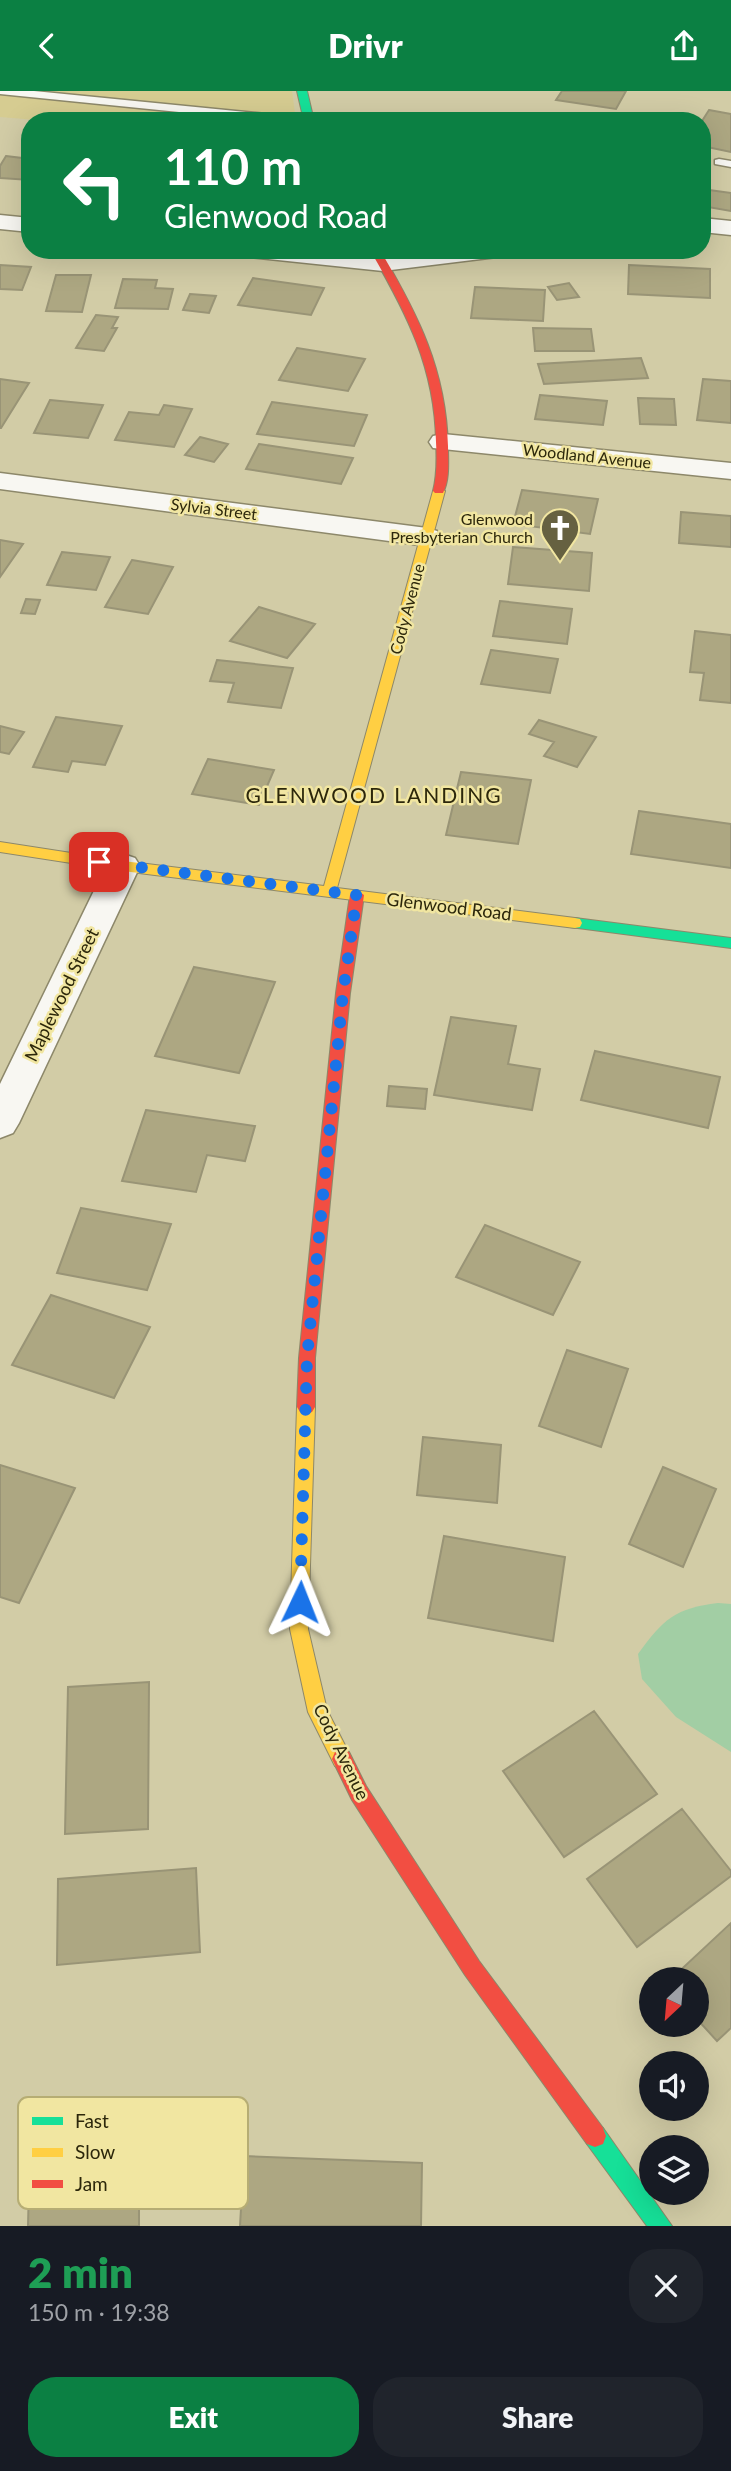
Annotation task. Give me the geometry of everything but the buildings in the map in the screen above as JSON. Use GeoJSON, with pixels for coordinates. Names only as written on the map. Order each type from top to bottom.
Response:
{"type":"FeatureCollection","features":[{"type":"Feature","properties":{"kind":"street"},"geometry":{"type":"LineString","coordinates":[[302,91],[306,112]]}},
{"type":"Feature","properties":{"kind":"street"},"geometry":{"type":"LineString","coordinates":[[0,222],[21,224]]}},
{"type":"Feature","properties":{"kind":"street"},"geometry":{"type":"LineString","coordinates":[[711,226],[731,228]]}},
{"type":"Feature","properties":{"kind":"street","name":"Cody Avenue"},"geometry":{"type":"LineString","coordinates":[[329,891],[441,484],[443,442],[436,376],[415,319],[380,259]]}},
{"type":"Feature","properties":{"kind":"street","name":"Woodland Avenue"},"geometry":{"type":"LineString","coordinates":[[443,442],[731,471]]}},
{"type":"Feature","properties":{"kind":"street","name":"Sylvia Street"},"geometry":{"type":"LineString","coordinates":[[0,481],[427,537]]}},
{"type":"Feature","properties":{"kind":"street","name":"Glenwood Road"},"geometry":{"type":"LineString","coordinates":[[0,847],[123,866],[731,943]]}},
{"type":"Feature","properties":{"kind":"street","name":"Maplewood Street"},"geometry":{"type":"LineString","coordinates":[[0,1123],[123,866]]}},
{"type":"Feature","properties":{"kind":"street","name":"Cody Avenue"},"geometry":{"type":"LineString","coordinates":[[357,895],[343,993],[307,1358],[299,1629],[318,1712],[359,1793],[472,1968],[662,2226]]}},
{"type":"Feature","properties":{"kind":"lane"},"geometry":{"type":"LineString","coordinates":[[0,91],[216,112]]}},
{"type":"Feature","properties":{"kind":"shaded area"},"geometry":{"type":"Polygon","coordinates":[[[0,91],[292,91],[295,112],[21,112],[21,119],[0,117],[0,91]]]}},
{"type":"Feature","properties":{"kind":"green space"},"geometry":{"type":"Polygon","coordinates":[[[718,1603],[731,1604],[731,1752],[676,1717],[642,1679],[638,1654],[655,1632],[672,1617],[691,1608],[718,1603]]]}},
{"type":"Feature","properties":{"kind":"traffic: fast"},"geometry":{"type":"LineString","coordinates":[[302,91],[307,112]]}},
{"type":"Feature","properties":{"kind":"traffic: fast"},"geometry":{"type":"LineString","coordinates":[[575,923],[731,943]]}},
{"type":"Feature","properties":{"kind":"traffic: fast"},"geometry":{"type":"LineString","coordinates":[[595,2136],[661,2226]]}},
{"type":"Feature","properties":{"kind":"traffic: slow"},"geometry":{"type":"LineString","coordinates":[[329,892],[439,491]]}},
{"type":"Feature","properties":{"kind":"traffic: slow"},"geometry":{"type":"LineString","coordinates":[[0,847],[123,866],[575,923]]}},
{"type":"Feature","properties":{"kind":"traffic: slow"},"geometry":{"type":"LineString","coordinates":[[306,1407],[299,1629],[318,1712],[342,1759]]}},
{"type":"Feature","properties":{"kind":"traffic: jam"},"geometry":{"type":"LineString","coordinates":[[380,259],[414,321],[432,368],[441,419],[442,470],[439,491]]}},
{"type":"Feature","properties":{"kind":"traffic: jam"},"geometry":{"type":"LineString","coordinates":[[306,1407],[307,1358],[343,993],[357,895]]}},
{"type":"Feature","properties":{"kind":"traffic: jam"},"geometry":{"type":"LineString","coordinates":[[342,1759],[359,1793],[472,1968],[595,2136]]}},
{"type":"Feature","properties":{"kind":"place","name":"Glenwood Presbyterian Church"},"geometry":{"type":"Point","coordinates":[560,562]}},
{"type":"Feature","properties":{"kind":"district","name":"GLENWOOD LANDING"},"geometry":{"type":"Point","coordinates":[374,796]}},
{"type":"Feature","properties":{"kind":"route"},"geometry":{"type":"LineString","coordinates":[[99,862],[357,895],[343,993],[307,1358],[300,1602]]}}]}
